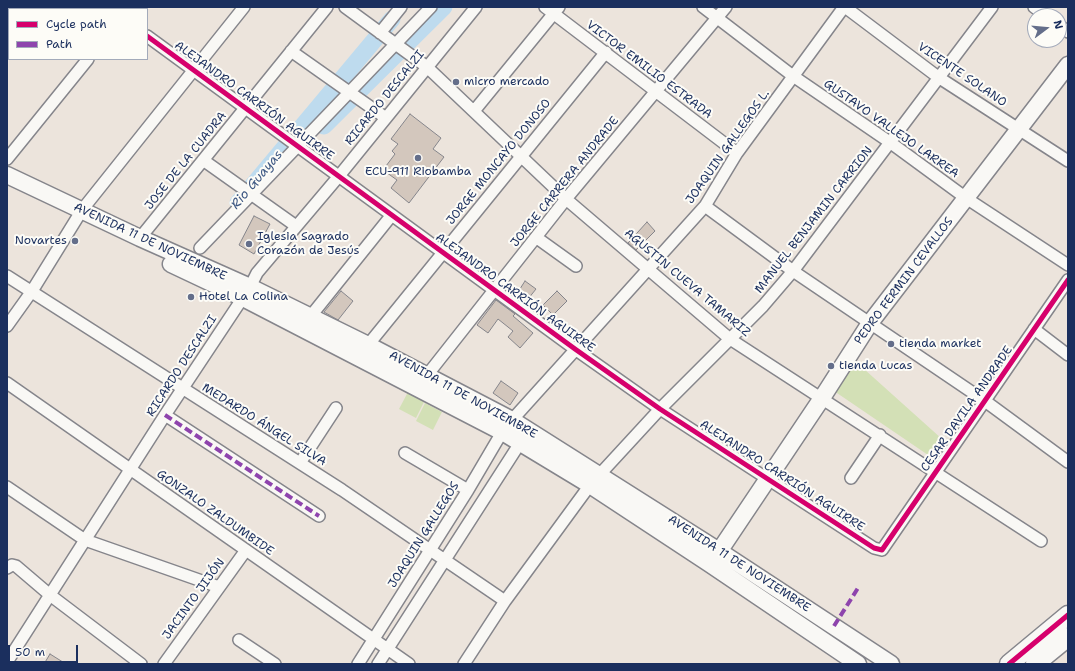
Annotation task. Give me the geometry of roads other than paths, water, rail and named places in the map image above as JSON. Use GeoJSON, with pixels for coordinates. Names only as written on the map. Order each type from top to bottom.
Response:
{"type":"FeatureCollection","features":[{"type":"Feature","properties":{"kind":"main road"},"geometry":{"type":"LineString","coordinates":[[1009,664],[1068,615]]}},
{"type":"Feature","properties":{"kind":"main road"},"geometry":{"type":"LineString","coordinates":[[1035,664],[1068,637]]}},
{"type":"Feature","properties":{"kind":"street"},"geometry":{"type":"LineString","coordinates":[[7,326],[32,291],[80,214],[244,7]]}},
{"type":"Feature","properties":{"kind":"street","name":"JOSE DE LA CUADRA"},"geometry":{"type":"LineString","coordinates":[[140,238],[327,7]]}},
{"type":"Feature","properties":{"kind":"street","name":"AGUSTIN CUEVA TAMARIZ"},"geometry":{"type":"LineString","coordinates":[[345,7],[427,67],[566,199],[730,338],[936,471],[1041,541]]}},
{"type":"Feature","properties":{"kind":"street"},"geometry":{"type":"LineString","coordinates":[[380,32],[401,7]]}},
{"type":"Feature","properties":{"kind":"street"},"geometry":{"type":"LineString","coordinates":[[426,7],[200,248],[431,7]]}},
{"type":"Feature","properties":{"kind":"street","name":"RICARDO DESCALZI"},"geometry":{"type":"LineString","coordinates":[[7,662],[259,271],[339,176],[476,7]]}},
{"type":"Feature","properties":{"kind":"street","name":"GUSTAVO VALLEJO LARREA"},"geometry":{"type":"LineString","coordinates":[[703,7],[793,76],[891,143],[966,198],[1068,265]]}},
{"type":"Feature","properties":{"kind":"street","name":"JORGE CARRERA ANDRADE"},"geometry":{"type":"LineString","coordinates":[[428,374],[494,290],[538,238],[566,199],[726,7]]}},
{"type":"Feature","properties":{"kind":"street","name":"JOAQUIN GALLEGOS L."},"geometry":{"type":"LineString","coordinates":[[508,426],[575,349],[705,206],[737,153],[845,7]]}},
{"type":"Feature","properties":{"kind":"street","name":"VICENTE SOLANO"},"geometry":{"type":"LineString","coordinates":[[845,7],[938,77],[1068,161]]}},
{"type":"Feature","properties":{"kind":"street","name":"MANUEL BENJAMIN CARRION"},"geometry":{"type":"LineString","coordinates":[[464,664],[505,601],[595,480],[660,409],[763,306],[793,271],[891,143],[938,77],[992,7]]}},
{"type":"Feature","properties":{"kind":"street"},"geometry":{"type":"LineString","coordinates":[[474,111],[552,9]]}},
{"type":"Feature","properties":{"kind":"street","name":"VICTOR EMILIO ESTRADA"},"geometry":{"type":"LineString","coordinates":[[552,9],[737,153]]}},
{"type":"Feature","properties":{"kind":"street","name":"ALEJANDRO CARRIÓN AGUIRRE"},"geometry":{"type":"LineString","coordinates":[[148,37],[246,107],[391,216],[660,409],[874,548],[882,550]]}},
{"type":"Feature","properties":{"kind":"street"},"geometry":{"type":"LineString","coordinates":[[291,51],[386,118]]}},
{"type":"Feature","properties":{"kind":"street","name":"JORGE MONCAYO DONOSO"},"geometry":{"type":"LineString","coordinates":[[368,345],[606,52]]}},
{"type":"Feature","properties":{"kind":"street"},"geometry":{"type":"LineString","coordinates":[[7,159],[87,60]]}},
{"type":"Feature","properties":{"kind":"street","name":"PEDRO FERMIN CEVALLOS"},"geometry":{"type":"LineString","coordinates":[[710,564],[768,480],[870,323],[1068,65]]}},
{"type":"Feature","properties":{"kind":"street"},"geometry":{"type":"LineString","coordinates":[[203,160],[296,226]]}},
{"type":"Feature","properties":{"kind":"street","name":"AVENIDA 11 DE NOVIEMBRE"},"geometry":{"type":"LineString","coordinates":[[7,175],[80,214],[246,293],[310,317],[428,374],[595,480],[719,550],[891,664]]}},
{"type":"Feature","properties":{"kind":"street","name":"AVENIDA 11 DE NOVIEMBRE"},"geometry":{"type":"LineString","coordinates":[[7,186],[140,238],[508,426],[520,443],[595,480],[710,564],[858,664]]}},
{"type":"Feature","properties":{"kind":"street"},"geometry":{"type":"LineString","coordinates":[[705,206],[793,271],[985,401],[1068,462]]}},
{"type":"Feature","properties":{"kind":"street"},"geometry":{"type":"LineString","coordinates":[[310,317],[391,216]]}},
{"type":"Feature","properties":{"kind":"street"},"geometry":{"type":"LineString","coordinates":[[538,238],[576,266]]}},
{"type":"Feature","properties":{"kind":"street","name":"MEDARDO ÁNGEL SILVA"},"geometry":{"type":"LineString","coordinates":[[7,276],[300,463],[505,601]]}},
{"type":"Feature","properties":{"kind":"street","name":"CESAR DAVILA ANDRADE"},"geometry":{"type":"LineString","coordinates":[[882,550],[1068,280]]}},
{"type":"Feature","properties":{"kind":"street"},"geometry":{"type":"LineString","coordinates":[[1034,329],[1068,355]]}},
{"type":"Feature","properties":{"kind":"street","name":"GONZALO ZALDUMBIDE"},"geometry":{"type":"LineString","coordinates":[[7,382],[130,470],[409,664]]}},
{"type":"Feature","properties":{"kind":"street"},"geometry":{"type":"LineString","coordinates":[[300,463],[336,408]]}},
{"type":"Feature","properties":{"kind":"street"},"geometry":{"type":"LineString","coordinates":[[165,415],[319,516]]}},
{"type":"Feature","properties":{"kind":"street","name":"JOAQUIN GALLEGOS"},"geometry":{"type":"LineString","coordinates":[[358,664],[429,549],[508,426]]}},
{"type":"Feature","properties":{"kind":"street"},"geometry":{"type":"LineString","coordinates":[[851,478],[880,435]]}},
{"type":"Feature","properties":{"kind":"street"},"geometry":{"type":"LineString","coordinates":[[378,664],[446,561],[520,443]]}},
{"type":"Feature","properties":{"kind":"street"},"geometry":{"type":"LineString","coordinates":[[405,453],[468,490]]}},
{"type":"Feature","properties":{"kind":"street"},"geometry":{"type":"LineString","coordinates":[[7,487],[85,540],[219,587]]}},
{"type":"Feature","properties":{"kind":"street","name":"JACINTO JIJÓN"},"geometry":{"type":"LineString","coordinates":[[164,664],[246,550]]}},
{"type":"Feature","properties":{"kind":"street"},"geometry":{"type":"LineString","coordinates":[[7,567],[12,564],[16,566],[50,595],[141,664]]}},
{"type":"Feature","properties":{"kind":"street"},"geometry":{"type":"LineString","coordinates":[[824,641],[834,626]]}},
{"type":"Feature","properties":{"kind":"street"},"geometry":{"type":"LineString","coordinates":[[239,640],[275,664]]}},
{"type":"Feature","properties":{"kind":"waterway","name":"Rio Guayas"},"geometry":{"type":"LineString","coordinates":[[324,126],[444,7]]}},
{"type":"Feature","properties":{"kind":"waterway","name":"Rio Guayas"},"geometry":{"type":"LineString","coordinates":[[238,203],[392,19]]}},
{"type":"Feature","properties":{"kind":"place","name":"micro mercado"},"geometry":{"type":"Point","coordinates":[456,82]}},
{"type":"Feature","properties":{"kind":"place","name":"ECU-911 Riobamba"},"geometry":{"type":"Point","coordinates":[418,158]}},
{"type":"Feature","properties":{"kind":"place","name":"Novartes"},"geometry":{"type":"Point","coordinates":[75,241]}},
{"type":"Feature","properties":{"kind":"place","name":"Iglesia Sagrado Corazón de Jesús"},"geometry":{"type":"Point","coordinates":[249,244]}},
{"type":"Feature","properties":{"kind":"place","name":"Hotel La Colina"},"geometry":{"type":"Point","coordinates":[191,297]}},
{"type":"Feature","properties":{"kind":"place","name":"tienda market"},"geometry":{"type":"Point","coordinates":[891,344]}},
{"type":"Feature","properties":{"kind":"place","name":"tienda Lucas"},"geometry":{"type":"Point","coordinates":[831,366]}}]}
